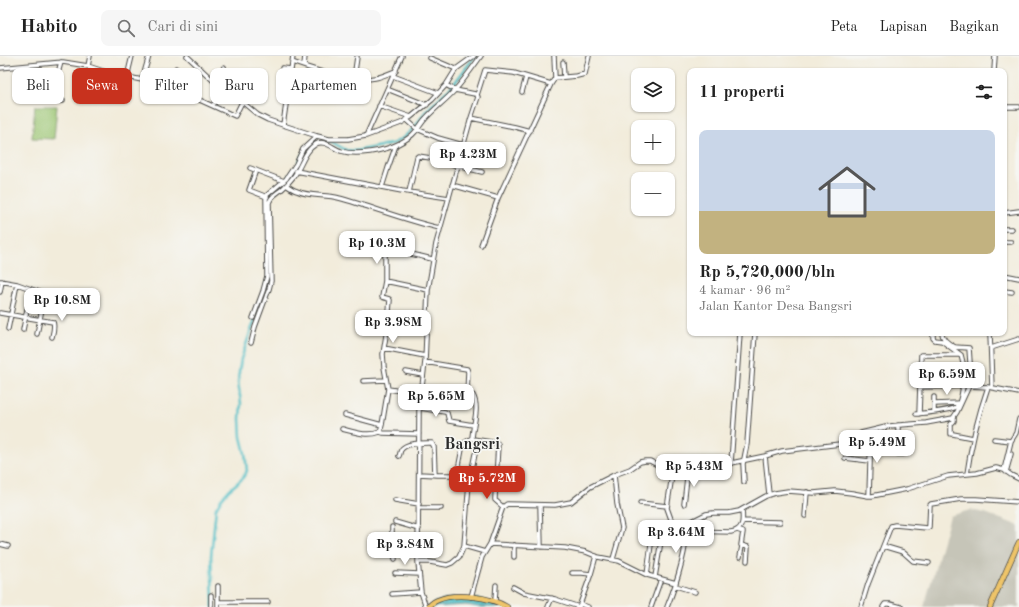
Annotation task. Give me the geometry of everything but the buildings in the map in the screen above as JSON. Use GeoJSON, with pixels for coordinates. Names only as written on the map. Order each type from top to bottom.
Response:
{"type":"FeatureCollection","features":[{"type":"Feature","properties":{"kind":"main road"},"geometry":{"type":"LineString","coordinates":[[990,607],[1019,542]]}},
{"type":"Feature","properties":{"kind":"main road"},"geometry":{"type":"LineString","coordinates":[[427,607],[436,600],[454,596],[495,601],[507,607]]}},
{"type":"Feature","properties":{"kind":"street"},"geometry":{"type":"LineString","coordinates":[[60,68],[62,56]]}},
{"type":"Feature","properties":{"kind":"street"},"geometry":{"type":"LineString","coordinates":[[88,66],[90,56]]}},
{"type":"Feature","properties":{"kind":"street"},"geometry":{"type":"LineString","coordinates":[[129,68],[132,56]]}},
{"type":"Feature","properties":{"kind":"street"},"geometry":{"type":"LineString","coordinates":[[146,68],[149,56]]}},
{"type":"Feature","properties":{"kind":"street"},"geometry":{"type":"LineString","coordinates":[[187,56],[210,77]]}},
{"type":"Feature","properties":{"kind":"street"},"geometry":{"type":"LineString","coordinates":[[291,68],[293,56]]}},
{"type":"Feature","properties":{"kind":"street"},"geometry":{"type":"LineString","coordinates":[[304,66],[305,56]]}},
{"type":"Feature","properties":{"kind":"street"},"geometry":{"type":"LineString","coordinates":[[366,136],[402,56]]}},
{"type":"Feature","properties":{"kind":"street"},"geometry":{"type":"LineString","coordinates":[[481,246],[498,198],[555,78],[554,56]]}},
{"type":"Feature","properties":{"kind":"street"},"geometry":{"type":"LineString","coordinates":[[555,78],[585,74],[589,56]]}},
{"type":"Feature","properties":{"kind":"street"},"geometry":{"type":"LineString","coordinates":[[994,68],[995,56]]}},
{"type":"Feature","properties":{"kind":"street"},"geometry":{"type":"LineString","coordinates":[[355,68],[357,57]]}},
{"type":"Feature","properties":{"kind":"street"},"geometry":{"type":"LineString","coordinates":[[244,104],[268,120],[317,136],[329,139],[348,139],[366,136],[401,123],[409,118],[427,105],[446,85],[456,70],[478,57]]}},
{"type":"Feature","properties":{"kind":"street"},"geometry":{"type":"LineString","coordinates":[[251,343],[271,281],[269,202],[272,196],[286,185],[314,145],[322,143],[340,151],[354,154],[367,153],[396,145],[407,139],[453,89],[478,57]]}},
{"type":"Feature","properties":{"kind":"street"},"geometry":{"type":"LineString","coordinates":[[430,58],[456,70]]}},
{"type":"Feature","properties":{"kind":"street"},"geometry":{"type":"LineString","coordinates":[[0,68],[62,62],[94,68]]}},
{"type":"Feature","properties":{"kind":"street"},"geometry":{"type":"LineString","coordinates":[[292,62],[310,68]]}},
{"type":"Feature","properties":{"kind":"street"},"geometry":{"type":"LineString","coordinates":[[563,62],[564,77]]}},
{"type":"Feature","properties":{"kind":"street"},"geometry":{"type":"LineString","coordinates":[[427,607],[421,592],[418,562],[419,434],[421,394],[425,362],[424,356],[428,290],[432,259],[485,70],[514,73],[551,84]]}},
{"type":"Feature","properties":{"kind":"street"},"geometry":{"type":"LineString","coordinates":[[371,78],[377,78],[396,71]]}},
{"type":"Feature","properties":{"kind":"street"},"geometry":{"type":"LineString","coordinates":[[393,76],[438,93]]}},
{"type":"Feature","properties":{"kind":"street"},"geometry":{"type":"LineString","coordinates":[[522,92],[526,77]]}},
{"type":"Feature","properties":{"kind":"street"},"geometry":{"type":"LineString","coordinates":[[446,85],[453,89],[477,95]]}},
{"type":"Feature","properties":{"kind":"street"},"geometry":{"type":"LineString","coordinates":[[387,89],[427,105]]}},
{"type":"Feature","properties":{"kind":"street"},"geometry":{"type":"LineString","coordinates":[[202,101],[236,116],[242,104]]}},
{"type":"Feature","properties":{"kind":"street"},"geometry":{"type":"LineString","coordinates":[[283,125],[285,104]]}},
{"type":"Feature","properties":{"kind":"street"},"geometry":{"type":"LineString","coordinates":[[379,106],[409,118],[416,128],[438,138],[486,154]]}},
{"type":"Feature","properties":{"kind":"street"},"geometry":{"type":"LineString","coordinates":[[1007,107],[1019,107]]}},
{"type":"Feature","properties":{"kind":"street"},"geometry":{"type":"LineString","coordinates":[[471,118],[530,131]]}},
{"type":"Feature","properties":{"kind":"street"},"geometry":{"type":"LineString","coordinates":[[253,318],[267,276],[267,197],[295,171],[296,164],[304,149],[317,136]]}},
{"type":"Feature","properties":{"kind":"street"},"geometry":{"type":"LineString","coordinates":[[382,187],[396,145]]}},
{"type":"Feature","properties":{"kind":"street"},"geometry":{"type":"LineString","coordinates":[[409,192],[418,156],[437,159],[482,172]]}},
{"type":"Feature","properties":{"kind":"street"},"geometry":{"type":"LineString","coordinates":[[250,168],[284,181]]}},
{"type":"Feature","properties":{"kind":"street"},"geometry":{"type":"LineString","coordinates":[[256,170],[249,190],[267,197]]}},
{"type":"Feature","properties":{"kind":"street"},"geometry":{"type":"LineString","coordinates":[[295,171],[448,198]]}},
{"type":"Feature","properties":{"kind":"street"},"geometry":{"type":"LineString","coordinates":[[452,184],[498,198]]}},
{"type":"Feature","properties":{"kind":"street"},"geometry":{"type":"LineString","coordinates":[[286,185],[297,192],[339,198],[401,218],[440,228]]}},
{"type":"Feature","properties":{"kind":"street"},"geometry":{"type":"LineString","coordinates":[[1007,213],[1019,211]]}},
{"type":"Feature","properties":{"kind":"street"},"geometry":{"type":"LineString","coordinates":[[1007,229],[1012,229]]}},
{"type":"Feature","properties":{"kind":"street"},"geometry":{"type":"LineString","coordinates":[[356,243],[385,252],[386,250],[399,251],[432,259]]}},
{"type":"Feature","properties":{"kind":"street"},"geometry":{"type":"LineString","coordinates":[[380,432],[388,389],[383,354],[390,300],[382,297],[385,281],[385,252]]}},
{"type":"Feature","properties":{"kind":"street"},"geometry":{"type":"LineString","coordinates":[[1007,276],[1019,278]]}},
{"type":"Feature","properties":{"kind":"street"},"geometry":{"type":"LineString","coordinates":[[0,292],[1,281],[17,284],[45,294],[37,334]]}},
{"type":"Feature","properties":{"kind":"street"},"geometry":{"type":"LineString","coordinates":[[385,281],[428,290]]}},
{"type":"Feature","properties":{"kind":"street"},"geometry":{"type":"LineString","coordinates":[[8,329],[17,284]]}},
{"type":"Feature","properties":{"kind":"street"},"geometry":{"type":"LineString","coordinates":[[23,330],[31,289]]}},
{"type":"Feature","properties":{"kind":"street"},"geometry":{"type":"LineString","coordinates":[[1007,291],[1012,292]]}},
{"type":"Feature","properties":{"kind":"street"},"geometry":{"type":"LineString","coordinates":[[0,313],[54,322],[52,337]]}},
{"type":"Feature","properties":{"kind":"street"},"geometry":{"type":"LineString","coordinates":[[364,317],[366,320],[388,324],[413,332]]}},
{"type":"Feature","properties":{"kind":"street"},"geometry":{"type":"LineString","coordinates":[[731,463],[740,336]]}},
{"type":"Feature","properties":{"kind":"street"},"geometry":{"type":"LineString","coordinates":[[744,482],[742,464],[747,444],[755,336]]}},
{"type":"Feature","properties":{"kind":"street"},"geometry":{"type":"LineString","coordinates":[[934,336],[934,339],[942,341],[961,355],[964,370],[962,393],[959,403],[954,408],[918,414],[921,355],[961,355]]}},
{"type":"Feature","properties":{"kind":"street"},"geometry":{"type":"LineString","coordinates":[[942,336],[954,346],[969,348],[971,377],[970,386],[954,417],[954,421],[951,424],[952,434],[973,438]]}},
{"type":"Feature","properties":{"kind":"street"},"geometry":{"type":"LineString","coordinates":[[968,474],[973,438],[981,406],[990,388],[990,336]]}},
{"type":"Feature","properties":{"kind":"street"},"geometry":{"type":"LineString","coordinates":[[991,348],[1019,339]]}},
{"type":"Feature","properties":{"kind":"street"},"geometry":{"type":"LineString","coordinates":[[384,348],[424,356]]}},
{"type":"Feature","properties":{"kind":"street"},"geometry":{"type":"LineString","coordinates":[[425,362],[467,369],[467,394]]}},
{"type":"Feature","properties":{"kind":"street"},"geometry":{"type":"LineString","coordinates":[[920,370],[964,370]]}},
{"type":"Feature","properties":{"kind":"street"},"geometry":{"type":"LineString","coordinates":[[406,372],[423,375]]}},
{"type":"Feature","properties":{"kind":"street"},"geometry":{"type":"LineString","coordinates":[[363,381],[386,380]]}},
{"type":"Feature","properties":{"kind":"street"},"geometry":{"type":"LineString","coordinates":[[920,387],[970,386],[1019,393]]}},
{"type":"Feature","properties":{"kind":"street"},"geometry":{"type":"LineString","coordinates":[[388,389],[421,394],[454,404],[458,394],[473,395],[476,412],[472,438]]}},
{"type":"Feature","properties":{"kind":"street"},"geometry":{"type":"LineString","coordinates":[[934,397],[934,412]]}},
{"type":"Feature","properties":{"kind":"street"},"geometry":{"type":"LineString","coordinates":[[935,404],[959,403]]}},
{"type":"Feature","properties":{"kind":"street"},"geometry":{"type":"LineString","coordinates":[[420,408],[446,412],[448,413],[448,420],[450,421],[473,425]]}},
{"type":"Feature","properties":{"kind":"street"},"geometry":{"type":"LineString","coordinates":[[345,415],[382,425]]}},
{"type":"Feature","properties":{"kind":"street"},"geometry":{"type":"LineString","coordinates":[[471,597],[482,557],[490,544],[503,507],[507,504],[555,505],[571,502],[590,487],[630,469],[640,462],[645,461],[650,461],[665,469],[698,470],[792,449],[840,444],[851,440],[861,433],[898,425],[926,423],[954,417]]}},
{"type":"Feature","properties":{"kind":"street"},"geometry":{"type":"LineString","coordinates":[[1005,471],[1011,441],[1016,433],[1019,419]]}},
{"type":"Feature","properties":{"kind":"street"},"geometry":{"type":"LineString","coordinates":[[898,425],[898,454],[903,454]]}},
{"type":"Feature","properties":{"kind":"street"},"geometry":{"type":"LineString","coordinates":[[342,429],[359,434],[370,435],[380,432],[419,434]]}},
{"type":"Feature","properties":{"kind":"street"},"geometry":{"type":"LineString","coordinates":[[869,496],[871,431]]}},
{"type":"Feature","properties":{"kind":"street"},"geometry":{"type":"LineString","coordinates":[[457,475],[464,443],[472,438],[496,442],[498,444],[495,500],[503,507]]}},
{"type":"Feature","properties":{"kind":"street"},"geometry":{"type":"LineString","coordinates":[[994,439],[1011,441]]}},
{"type":"Feature","properties":{"kind":"street"},"geometry":{"type":"LineString","coordinates":[[399,456],[403,448],[419,442],[434,444],[435,475]]}},
{"type":"Feature","properties":{"kind":"street"},"geometry":{"type":"LineString","coordinates":[[418,562],[448,565],[459,556],[464,546],[470,481],[475,454]]}},
{"type":"Feature","properties":{"kind":"street"},"geometry":{"type":"LineString","coordinates":[[1005,471],[1011,454]]}},
{"type":"Feature","properties":{"kind":"street"},"geometry":{"type":"LineString","coordinates":[[765,456],[769,494]]}},
{"type":"Feature","properties":{"kind":"street"},"geometry":{"type":"LineString","coordinates":[[845,458],[870,461]]}},
{"type":"Feature","properties":{"kind":"street"},"geometry":{"type":"LineString","coordinates":[[672,522],[688,523],[706,514],[729,513],[742,510],[769,494],[788,491],[835,491],[869,496],[907,489],[948,476],[968,474],[996,468],[1019,479]]}},
{"type":"Feature","properties":{"kind":"street"},"geometry":{"type":"LineString","coordinates":[[647,575],[653,529],[666,529],[672,526],[672,522],[667,511],[667,506],[673,469]]}},
{"type":"Feature","properties":{"kind":"street"},"geometry":{"type":"LineString","coordinates":[[684,504],[688,470]]}},
{"type":"Feature","properties":{"kind":"street"},"geometry":{"type":"LineString","coordinates":[[419,474],[457,475],[470,481],[496,484]]}},
{"type":"Feature","properties":{"kind":"street"},"geometry":{"type":"LineString","coordinates":[[613,559],[622,528],[617,504],[614,475]]}},
{"type":"Feature","properties":{"kind":"street"},"geometry":{"type":"LineString","coordinates":[[805,516],[807,492]]}},
{"type":"Feature","properties":{"kind":"street"},"geometry":{"type":"LineString","coordinates":[[861,607],[891,526],[929,527],[931,504],[961,499],[1019,502]]}},
{"type":"Feature","properties":{"kind":"street"},"geometry":{"type":"LineString","coordinates":[[395,500],[419,506],[441,508]]}},
{"type":"Feature","properties":{"kind":"street"},"geometry":{"type":"LineString","coordinates":[[640,503],[667,506]]}},
{"type":"Feature","properties":{"kind":"street"},"geometry":{"type":"LineString","coordinates":[[540,505],[541,547]]}},
{"type":"Feature","properties":{"kind":"street"},"geometry":{"type":"LineString","coordinates":[[687,531],[731,532],[737,530],[739,529],[743,520],[742,510]]}},
{"type":"Feature","properties":{"kind":"street"},"geometry":{"type":"LineString","coordinates":[[743,520],[780,522]]}},
{"type":"Feature","properties":{"kind":"street"},"geometry":{"type":"LineString","coordinates":[[395,522],[419,529]]}},
{"type":"Feature","properties":{"kind":"street"},"geometry":{"type":"LineString","coordinates":[[667,607],[676,585],[683,556],[688,523]]}},
{"type":"Feature","properties":{"kind":"street"},"geometry":{"type":"LineString","coordinates":[[392,526],[392,547],[395,559]]}},
{"type":"Feature","properties":{"kind":"street"},"geometry":{"type":"LineString","coordinates":[[655,577],[663,529]]}},
{"type":"Feature","properties":{"kind":"street"},"geometry":{"type":"LineString","coordinates":[[737,530],[743,532],[740,557]]}},
{"type":"Feature","properties":{"kind":"street"},"geometry":{"type":"LineString","coordinates":[[0,544],[8,546]]}},
{"type":"Feature","properties":{"kind":"street"},"geometry":{"type":"LineString","coordinates":[[490,544],[565,548],[586,552],[596,556],[619,561],[647,575],[695,592]]}},
{"type":"Feature","properties":{"kind":"street"},"geometry":{"type":"LineString","coordinates":[[514,545],[514,557]]}},
{"type":"Feature","properties":{"kind":"street"},"geometry":{"type":"LineString","coordinates":[[464,546],[485,552]]}},
{"type":"Feature","properties":{"kind":"street"},"geometry":{"type":"LineString","coordinates":[[742,546],[748,547],[747,561]]}},
{"type":"Feature","properties":{"kind":"street"},"geometry":{"type":"LineString","coordinates":[[883,546],[903,552],[913,561],[929,563]]}},
{"type":"Feature","properties":{"kind":"street"},"geometry":{"type":"LineString","coordinates":[[374,547],[419,549]]}},
{"type":"Feature","properties":{"kind":"street"},"geometry":{"type":"LineString","coordinates":[[513,587],[524,593],[552,598],[579,607],[596,556]]}},
{"type":"Feature","properties":{"kind":"street"},"geometry":{"type":"LineString","coordinates":[[394,573],[420,574]]}},
{"type":"Feature","properties":{"kind":"street"},"geometry":{"type":"LineString","coordinates":[[572,573],[591,574]]}},
{"type":"Feature","properties":{"kind":"street"},"geometry":{"type":"LineString","coordinates":[[651,607],[661,579]]}},
{"type":"Feature","properties":{"kind":"street"},"geometry":{"type":"LineString","coordinates":[[495,601],[496,585]]}},
{"type":"Feature","properties":{"kind":"street"},"geometry":{"type":"LineString","coordinates":[[218,586],[218,605],[268,602]]}},
{"type":"Feature","properties":{"kind":"street"},"geometry":{"type":"LineString","coordinates":[[392,594],[421,592]]}},
{"type":"Feature","properties":{"kind":"street"},"geometry":{"type":"LineString","coordinates":[[210,594],[211,607]]}},
{"type":"Feature","properties":{"kind":"street"},"geometry":{"type":"LineString","coordinates":[[548,607],[552,598]]}},
{"type":"Feature","properties":{"kind":"street"},"geometry":{"type":"LineString","coordinates":[[560,607],[562,601]]}},
{"type":"Feature","properties":{"kind":"street"},"geometry":{"type":"LineString","coordinates":[[580,604],[588,607]]}},
{"type":"Feature","properties":{"kind":"street"},"geometry":{"type":"LineString","coordinates":[[883,607],[885,604],[890,604],[901,607]]}},
{"type":"Feature","properties":{"kind":"shaded area"},"geometry":{"type":"Polygon","coordinates":[[[970,510],[985,513],[1019,526],[1019,607],[924,607],[950,516],[970,510]]]}},
{"type":"Feature","properties":{"kind":"green space"},"geometry":{"type":"Polygon","coordinates":[[[35,106],[57,106],[54,139],[32,138],[35,106]]]}},
{"type":"Feature","properties":{"kind":"water"},"geometry":{"type":"Polygon","coordinates":[[[452,598],[480,599],[503,607],[480,607],[466,605],[429,607],[435,602],[452,598]]]}},
{"type":"Feature","properties":{"kind":"waterway"},"geometry":{"type":"LineString","coordinates":[[322,142],[328,140],[346,150],[355,151],[392,144],[403,138],[415,127],[425,112],[453,85],[475,56]]}},
{"type":"Feature","properties":{"kind":"waterway"},"geometry":{"type":"LineString","coordinates":[[299,162],[304,152],[309,148]]}},
{"type":"Feature","properties":{"kind":"waterway"},"geometry":{"type":"LineString","coordinates":[[286,181],[289,179],[293,171]]}},
{"type":"Feature","properties":{"kind":"waterway"},"geometry":{"type":"LineString","coordinates":[[268,202],[272,192]]}},
{"type":"Feature","properties":{"kind":"waterway"},"geometry":{"type":"LineString","coordinates":[[268,257],[268,277]]}},
{"type":"Feature","properties":{"kind":"waterway"},"geometry":{"type":"LineString","coordinates":[[213,607],[211,556],[216,508],[222,498],[242,479],[247,471],[241,437],[241,403],[238,382],[239,372],[241,359],[265,292],[267,282]]}},
{"type":"Feature","properties":{"kind":"district","name":"Bangsri"},"geometry":{"type":"Point","coordinates":[472,445]}}]}
